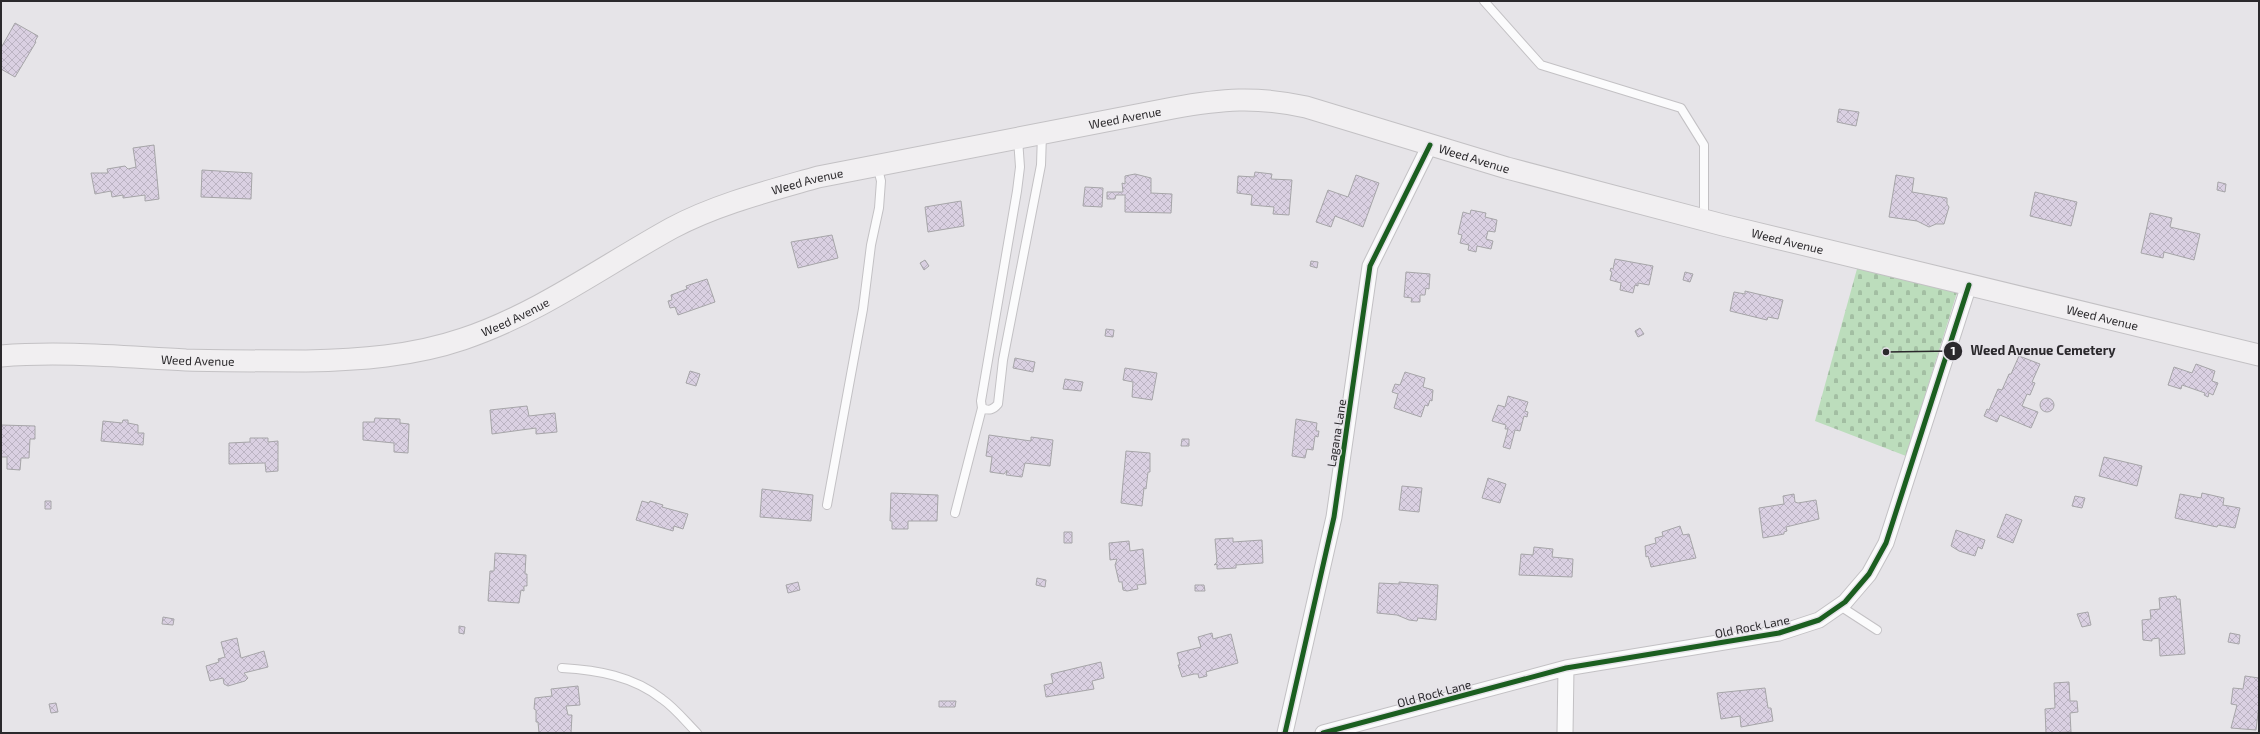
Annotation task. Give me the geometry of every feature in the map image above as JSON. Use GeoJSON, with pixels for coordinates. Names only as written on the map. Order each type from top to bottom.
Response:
{"type":"FeatureCollection","features":[{"type":"Feature","properties":{"kind":"main road","name":"Weed Avenue"},"geometry":{"type":"LineString","coordinates":[[1,356],[65,354],[194,360],[338,360],[390,356],[464,339],[556,297],[674,227],[728,205],[818,177],[1205,102],[1248,98],[1279,101],[1306,107],[1430,145],[1704,220],[1969,286],[2259,355]]}},
{"type":"Feature","properties":{"kind":"street","name":"Lagana Lane"},"geometry":{"type":"LineString","coordinates":[[1285,733],[1334,517],[1370,266],[1430,145]]}},
{"type":"Feature","properties":{"kind":"street","name":"Old Rock Lane"},"geometry":{"type":"LineString","coordinates":[[1323,733],[1566,668],[1779,633],[1820,620],[1840,606],[1869,574],[1886,542],[1969,286]]}},
{"type":"Feature","properties":{"kind":"street"},"geometry":{"type":"LineString","coordinates":[[1565,733],[1566,668]]}},
{"type":"Feature","properties":{"kind":"lane"},"geometry":{"type":"LineString","coordinates":[[1484,1],[1541,65],[1681,108],[1704,145],[1704,220]]}},
{"type":"Feature","properties":{"kind":"lane"},"geometry":{"type":"LineString","coordinates":[[982,408],[986,410],[994,409],[998,404],[1003,360],[1041,165],[1042,133]]}},
{"type":"Feature","properties":{"kind":"lane"},"geometry":{"type":"LineString","coordinates":[[955,513],[982,408],[980,401],[1017,191],[1020,167],[1018,138]]}},
{"type":"Feature","properties":{"kind":"lane"},"geometry":{"type":"LineString","coordinates":[[827,505],[863,309],[871,245],[879,208],[881,181],[877,165]]}},
{"type":"Feature","properties":{"kind":"lane"},"geometry":{"type":"LineString","coordinates":[[1840,606],[1877,630]]}},
{"type":"Feature","properties":{"kind":"lane"},"geometry":{"type":"LineString","coordinates":[[562,668],[588,670],[620,677],[643,686],[663,699],[697,733]]}},
{"type":"Feature","properties":{"kind":"green space"},"geometry":{"type":"Polygon","coordinates":[[[1860,258],[1960,283],[1906,456],[1815,421],[1860,258]]]}},
{"type":"Feature","properties":{"kind":"building"},"geometry":{"type":"Polygon","coordinates":[[[15,23],[38,36],[15,77],[1,69],[1,48],[15,23]]]}},
{"type":"Feature","properties":{"kind":"building"},"geometry":{"type":"Polygon","coordinates":[[[1839,109],[1859,112],[1856,126],[1837,122],[1839,109]]]}},
{"type":"Feature","properties":{"kind":"building"},"geometry":{"type":"Polygon","coordinates":[[[154,145],[159,199],[145,201],[145,195],[123,198],[123,195],[112,197],[111,191],[95,194],[91,173],[108,173],[107,169],[125,166],[128,169],[136,167],[133,148],[154,145]]]}},
{"type":"Feature","properties":{"kind":"building"},"geometry":{"type":"Polygon","coordinates":[[[202,170],[252,173],[251,199],[201,197],[202,170]]]}},
{"type":"Feature","properties":{"kind":"building"},"geometry":{"type":"Polygon","coordinates":[[[1255,172],[1272,174],[1271,179],[1292,180],[1289,215],[1273,214],[1274,207],[1251,205],[1252,195],[1237,193],[1238,176],[1254,177],[1255,172]]]}},
{"type":"Feature","properties":{"kind":"building"},"geometry":{"type":"Polygon","coordinates":[[[1135,174],[1151,178],[1151,193],[1172,194],[1171,213],[1125,212],[1125,195],[1116,195],[1115,199],[1107,199],[1107,192],[1123,192],[1122,183],[1125,184],[1125,176],[1135,174]]]}},
{"type":"Feature","properties":{"kind":"building"},"geometry":{"type":"Polygon","coordinates":[[[1356,175],[1379,183],[1363,227],[1335,216],[1331,227],[1316,222],[1328,190],[1348,197],[1356,175]]]}},
{"type":"Feature","properties":{"kind":"building"},"geometry":{"type":"Polygon","coordinates":[[[1896,175],[1914,178],[1912,192],[1947,198],[1947,204],[1949,207],[1944,224],[1936,224],[1929,227],[1917,221],[1889,217],[1896,175]]]}},
{"type":"Feature","properties":{"kind":"building"},"geometry":{"type":"Polygon","coordinates":[[[2218,182],[2226,184],[2225,192],[2217,190],[2218,182]]]}},
{"type":"Feature","properties":{"kind":"building"},"geometry":{"type":"Polygon","coordinates":[[[1085,187],[1103,188],[1102,207],[1083,206],[1085,187]]]}},
{"type":"Feature","properties":{"kind":"building"},"geometry":{"type":"Polygon","coordinates":[[[2035,192],[2077,202],[2071,226],[2030,216],[2035,192]]]}},
{"type":"Feature","properties":{"kind":"building"},"geometry":{"type":"Polygon","coordinates":[[[961,201],[964,226],[928,232],[925,207],[961,201]]]}},
{"type":"Feature","properties":{"kind":"building"},"geometry":{"type":"Polygon","coordinates":[[[1471,210],[1486,213],[1485,217],[1497,220],[1495,232],[1488,231],[1486,239],[1493,241],[1491,249],[1477,246],[1476,252],[1468,250],[1469,245],[1460,243],[1462,235],[1458,234],[1463,212],[1470,214],[1471,210]]]}},
{"type":"Feature","properties":{"kind":"building"},"geometry":{"type":"Polygon","coordinates":[[[2150,213],[2172,218],[2170,227],[2200,234],[2194,260],[2164,252],[2163,258],[2141,253],[2150,213]]]}},
{"type":"Feature","properties":{"kind":"building"},"geometry":{"type":"Polygon","coordinates":[[[832,235],[838,258],[798,268],[791,242],[832,235]]]}},
{"type":"Feature","properties":{"kind":"building"},"geometry":{"type":"Polygon","coordinates":[[[1615,259],[1653,266],[1649,285],[1638,283],[1638,286],[1635,285],[1633,293],[1620,290],[1621,283],[1610,280],[1612,272],[1610,271],[1611,268],[1613,269],[1615,259]]]}},
{"type":"Feature","properties":{"kind":"building"},"geometry":{"type":"Polygon","coordinates":[[[925,260],[929,266],[924,270],[920,263],[925,260]]]}},
{"type":"Feature","properties":{"kind":"building"},"geometry":{"type":"Polygon","coordinates":[[[1311,261],[1318,262],[1317,268],[1310,266],[1311,261]]]}},
{"type":"Feature","properties":{"kind":"building"},"geometry":{"type":"Polygon","coordinates":[[[1406,272],[1430,274],[1429,289],[1426,288],[1425,295],[1420,295],[1420,302],[1411,302],[1412,298],[1404,297],[1406,272]]]}},
{"type":"Feature","properties":{"kind":"building"},"geometry":{"type":"Polygon","coordinates":[[[1685,272],[1693,274],[1690,282],[1683,280],[1685,272]]]}},
{"type":"Feature","properties":{"kind":"building"},"geometry":{"type":"Polygon","coordinates":[[[707,279],[715,302],[678,315],[675,307],[670,308],[668,301],[672,300],[671,295],[687,289],[686,286],[707,279]]]}},
{"type":"Feature","properties":{"kind":"building"},"geometry":{"type":"Polygon","coordinates":[[[1745,291],[1783,300],[1778,319],[1768,317],[1767,320],[1730,311],[1734,292],[1745,294],[1745,291]]]}},
{"type":"Feature","properties":{"kind":"building"},"geometry":{"type":"Polygon","coordinates":[[[1640,328],[1644,334],[1638,337],[1635,331],[1640,328]]]}},
{"type":"Feature","properties":{"kind":"building"},"geometry":{"type":"Polygon","coordinates":[[[1106,329],[1114,330],[1113,337],[1105,336],[1106,329]]]}},
{"type":"Feature","properties":{"kind":"building"},"geometry":{"type":"Polygon","coordinates":[[[2019,356],[2040,364],[2032,382],[2035,383],[2030,395],[2027,394],[2022,406],[2038,412],[2031,428],[2000,415],[1997,422],[1984,416],[1987,409],[1989,410],[1998,389],[2002,390],[2019,356]]]}},
{"type":"Feature","properties":{"kind":"building"},"geometry":{"type":"Polygon","coordinates":[[[1015,358],[1035,362],[1033,372],[1013,368],[1015,358]]]}},
{"type":"Feature","properties":{"kind":"building"},"geometry":{"type":"Polygon","coordinates":[[[2196,364],[2215,371],[2212,381],[2218,383],[2213,395],[2209,393],[2208,397],[2204,395],[2205,393],[2182,385],[2181,389],[2168,385],[2174,367],[2192,373],[2196,364]]]}},
{"type":"Feature","properties":{"kind":"building"},"geometry":{"type":"Polygon","coordinates":[[[1125,368],[1157,373],[1152,400],[1132,397],[1133,382],[1123,380],[1125,368]]]}},
{"type":"Feature","properties":{"kind":"building"},"geometry":{"type":"Polygon","coordinates":[[[690,371],[700,374],[696,386],[686,383],[690,371]]]}},
{"type":"Feature","properties":{"kind":"building"},"geometry":{"type":"Polygon","coordinates":[[[1405,372],[1425,378],[1423,387],[1433,390],[1432,401],[1430,400],[1428,406],[1425,405],[1421,417],[1394,408],[1398,394],[1392,392],[1395,384],[1400,385],[1405,372]]]}},
{"type":"Feature","properties":{"kind":"building"},"geometry":{"type":"Polygon","coordinates":[[[1065,379],[1083,382],[1081,391],[1063,389],[1065,379]]]}},
{"type":"Feature","properties":{"kind":"building"},"geometry":{"type":"Polygon","coordinates":[[[1508,396],[1528,402],[1525,411],[1528,412],[1527,417],[1524,416],[1520,431],[1515,430],[1510,449],[1503,447],[1508,429],[1505,429],[1506,425],[1492,421],[1498,405],[1505,407],[1508,396]]]}},
{"type":"Feature","properties":{"kind":"building"},"geometry":{"type":"Polygon","coordinates":[[[2047,398],[2052,400],[2054,405],[2052,410],[2047,412],[2042,410],[2040,405],[2042,400],[2047,398]]]}},
{"type":"Feature","properties":{"kind":"building"},"geometry":{"type":"Polygon","coordinates":[[[527,406],[529,416],[555,413],[557,432],[536,434],[536,428],[492,434],[490,410],[527,406]]]}},
{"type":"Feature","properties":{"kind":"building"},"geometry":{"type":"Polygon","coordinates":[[[375,418],[400,419],[400,423],[409,424],[408,453],[394,452],[394,443],[363,440],[363,422],[374,422],[375,418]]]}},
{"type":"Feature","properties":{"kind":"building"},"geometry":{"type":"Polygon","coordinates":[[[1296,419],[1317,423],[1316,431],[1319,431],[1318,437],[1315,436],[1313,450],[1307,449],[1305,458],[1292,456],[1296,419]]]}},
{"type":"Feature","properties":{"kind":"building"},"geometry":{"type":"Polygon","coordinates":[[[123,420],[128,420],[128,423],[138,425],[138,433],[144,433],[143,445],[101,441],[103,421],[122,423],[123,420]]]}},
{"type":"Feature","properties":{"kind":"building"},"geometry":{"type":"Polygon","coordinates":[[[1,425],[35,426],[35,439],[30,439],[29,458],[21,458],[20,470],[7,469],[7,457],[1,457],[1,425]]]}},
{"type":"Feature","properties":{"kind":"building"},"geometry":{"type":"Polygon","coordinates":[[[989,435],[1031,441],[1031,437],[1053,440],[1050,466],[1025,463],[1022,477],[1006,475],[1007,470],[1004,474],[990,472],[992,457],[986,456],[989,435]]]}},
{"type":"Feature","properties":{"kind":"building"},"geometry":{"type":"Polygon","coordinates":[[[250,438],[268,438],[268,442],[278,441],[278,471],[266,472],[265,463],[229,464],[229,443],[250,442],[250,438]]]}},
{"type":"Feature","properties":{"kind":"building"},"geometry":{"type":"Polygon","coordinates":[[[1182,439],[1189,439],[1189,446],[1181,446],[1182,439]]]}},
{"type":"Feature","properties":{"kind":"building"},"geometry":{"type":"Polygon","coordinates":[[[1126,451],[1150,453],[1150,472],[1148,472],[1146,489],[1144,488],[1142,506],[1121,503],[1126,451]]]}},
{"type":"Feature","properties":{"kind":"building"},"geometry":{"type":"Polygon","coordinates":[[[2104,457],[2142,466],[2137,486],[2099,476],[2104,457]]]}},
{"type":"Feature","properties":{"kind":"building"},"geometry":{"type":"Polygon","coordinates":[[[1488,478],[1506,484],[1500,503],[1482,498],[1488,478]]]}},
{"type":"Feature","properties":{"kind":"building"},"geometry":{"type":"Polygon","coordinates":[[[1402,486],[1422,488],[1419,512],[1399,510],[1402,486]]]}},
{"type":"Feature","properties":{"kind":"building"},"geometry":{"type":"Polygon","coordinates":[[[762,489],[813,495],[811,521],[760,517],[762,489]]]}},
{"type":"Feature","properties":{"kind":"building"},"geometry":{"type":"Polygon","coordinates":[[[891,493],[938,495],[937,521],[908,521],[908,529],[892,529],[892,521],[890,521],[891,493]]]}},
{"type":"Feature","properties":{"kind":"building"},"geometry":{"type":"Polygon","coordinates":[[[2202,493],[2224,498],[2223,505],[2240,508],[2235,528],[2218,525],[2217,527],[2175,518],[2180,494],[2201,498],[2202,493]]]}},
{"type":"Feature","properties":{"kind":"building"},"geometry":{"type":"Polygon","coordinates":[[[1794,494],[1795,502],[1798,503],[1816,500],[1819,519],[1786,527],[1787,531],[1784,532],[1784,534],[1763,538],[1759,508],[1784,504],[1783,496],[1794,494]]]}},
{"type":"Feature","properties":{"kind":"building"},"geometry":{"type":"Polygon","coordinates":[[[2075,496],[2085,498],[2082,508],[2072,506],[2075,496]]]}},
{"type":"Feature","properties":{"kind":"building"},"geometry":{"type":"Polygon","coordinates":[[[45,501],[51,501],[51,509],[45,509],[45,501]]]}},
{"type":"Feature","properties":{"kind":"building"},"geometry":{"type":"Polygon","coordinates":[[[642,501],[649,503],[650,501],[663,505],[662,507],[688,514],[683,529],[674,526],[673,531],[636,520],[642,501]]]}},
{"type":"Feature","properties":{"kind":"building"},"geometry":{"type":"Polygon","coordinates":[[[2006,514],[2022,520],[2013,543],[1997,537],[2006,514]]]}},
{"type":"Feature","properties":{"kind":"building"},"geometry":{"type":"Polygon","coordinates":[[[1680,526],[1683,535],[1689,534],[1696,558],[1651,567],[1648,556],[1646,557],[1645,546],[1656,543],[1655,538],[1663,536],[1662,532],[1680,526]]]}},
{"type":"Feature","properties":{"kind":"building"},"geometry":{"type":"Polygon","coordinates":[[[1956,530],[1985,540],[1982,549],[1978,547],[1975,556],[1959,551],[1951,546],[1956,530]]]}},
{"type":"Feature","properties":{"kind":"building"},"geometry":{"type":"Polygon","coordinates":[[[1064,532],[1072,532],[1072,543],[1064,543],[1064,532]]]}},
{"type":"Feature","properties":{"kind":"building"},"geometry":{"type":"Polygon","coordinates":[[[1233,538],[1233,542],[1262,540],[1263,563],[1236,565],[1236,568],[1217,569],[1217,564],[1214,565],[1217,562],[1215,539],[1233,538]]]}},
{"type":"Feature","properties":{"kind":"building"},"geometry":{"type":"Polygon","coordinates":[[[1129,541],[1130,551],[1143,549],[1146,584],[1137,585],[1138,589],[1127,591],[1123,590],[1122,582],[1119,582],[1115,565],[1117,559],[1110,560],[1109,543],[1129,541]]]}},
{"type":"Feature","properties":{"kind":"building"},"geometry":{"type":"Polygon","coordinates":[[[1534,547],[1553,549],[1552,557],[1573,559],[1572,577],[1519,575],[1521,554],[1533,555],[1534,547]]]}},
{"type":"Feature","properties":{"kind":"building"},"geometry":{"type":"Polygon","coordinates":[[[495,553],[526,555],[525,574],[527,574],[527,586],[524,586],[524,591],[521,590],[519,603],[488,601],[490,571],[494,571],[495,553]]]}},
{"type":"Feature","properties":{"kind":"building"},"geometry":{"type":"Polygon","coordinates":[[[1037,578],[1046,580],[1045,587],[1036,585],[1037,578]]]}},
{"type":"Feature","properties":{"kind":"building"},"geometry":{"type":"Polygon","coordinates":[[[798,582],[800,590],[788,593],[786,585],[798,582]]]}},
{"type":"Feature","properties":{"kind":"building"},"geometry":{"type":"Polygon","coordinates":[[[1399,582],[1438,585],[1436,620],[1418,618],[1417,621],[1409,620],[1397,615],[1377,613],[1379,583],[1399,584],[1399,582]]]}},
{"type":"Feature","properties":{"kind":"building"},"geometry":{"type":"Polygon","coordinates":[[[1195,585],[1204,585],[1205,591],[1195,591],[1195,585]]]}},
{"type":"Feature","properties":{"kind":"building"},"geometry":{"type":"Polygon","coordinates":[[[2176,596],[2177,599],[2180,599],[2185,654],[2160,656],[2159,638],[2152,639],[2152,641],[2143,640],[2142,620],[2151,619],[2150,610],[2160,609],[2159,598],[2176,596]]]}},
{"type":"Feature","properties":{"kind":"building"},"geometry":{"type":"Polygon","coordinates":[[[2088,612],[2091,625],[2082,627],[2077,614],[2088,612]]]}},
{"type":"Feature","properties":{"kind":"building"},"geometry":{"type":"Polygon","coordinates":[[[163,617],[174,619],[173,625],[162,624],[163,617]]]}},
{"type":"Feature","properties":{"kind":"building"},"geometry":{"type":"Polygon","coordinates":[[[459,626],[465,627],[464,634],[459,633],[459,626]]]}},
{"type":"Feature","properties":{"kind":"building"},"geometry":{"type":"Polygon","coordinates":[[[1212,633],[1213,639],[1231,634],[1238,663],[1206,672],[1207,676],[1199,678],[1198,674],[1182,677],[1178,665],[1180,665],[1177,653],[1201,647],[1198,637],[1212,633]]]}},
{"type":"Feature","properties":{"kind":"building"},"geometry":{"type":"Polygon","coordinates":[[[2230,633],[2240,635],[2239,644],[2228,642],[2230,633]]]}},
{"type":"Feature","properties":{"kind":"building"},"geometry":{"type":"Polygon","coordinates":[[[237,638],[241,658],[264,651],[268,667],[244,673],[248,678],[245,681],[228,686],[224,684],[223,678],[210,681],[206,666],[219,662],[218,659],[225,657],[221,642],[237,638]]]}},
{"type":"Feature","properties":{"kind":"building"},"geometry":{"type":"Polygon","coordinates":[[[1101,662],[1104,678],[1092,681],[1094,689],[1046,697],[1044,685],[1053,683],[1051,674],[1101,662]]]}},
{"type":"Feature","properties":{"kind":"building"},"geometry":{"type":"Polygon","coordinates":[[[2245,676],[2259,678],[2259,705],[2256,730],[2231,728],[2237,705],[2231,704],[2233,688],[2243,689],[2245,676]]]}},
{"type":"Feature","properties":{"kind":"building"},"geometry":{"type":"Polygon","coordinates":[[[2069,682],[2070,701],[2077,701],[2078,712],[2070,713],[2071,732],[2046,733],[2045,709],[2055,708],[2054,683],[2069,682]]]}},
{"type":"Feature","properties":{"kind":"building"},"geometry":{"type":"Polygon","coordinates":[[[578,686],[580,705],[566,706],[568,715],[572,715],[571,733],[539,733],[538,722],[536,722],[536,710],[534,709],[535,698],[552,696],[551,689],[578,686]]]}},
{"type":"Feature","properties":{"kind":"building"},"geometry":{"type":"Polygon","coordinates":[[[1765,688],[1768,708],[1771,708],[1773,721],[1741,727],[1740,716],[1721,719],[1717,693],[1765,688]]]}},
{"type":"Feature","properties":{"kind":"building"},"geometry":{"type":"Polygon","coordinates":[[[939,701],[956,701],[955,707],[939,707],[939,701]]]}},
{"type":"Feature","properties":{"kind":"building"},"geometry":{"type":"Polygon","coordinates":[[[56,703],[58,712],[51,713],[49,704],[56,703]]]}},
{"type":"Feature","properties":{"kind":"cycle path"},"geometry":{"type":"LineString","coordinates":[[1285,733],[1334,517],[1370,266],[1430,145]]}},
{"type":"Feature","properties":{"kind":"cycle path"},"geometry":{"type":"LineString","coordinates":[[1323,733],[1566,668],[1779,633],[1819,620],[1845,602],[1869,574],[1886,543],[1969,285]]}},
{"type":"Feature","properties":{"kind":"place","name":"Weed Avenue Cemetery"},"geometry":{"type":"Point","coordinates":[1886,352]}}]}
